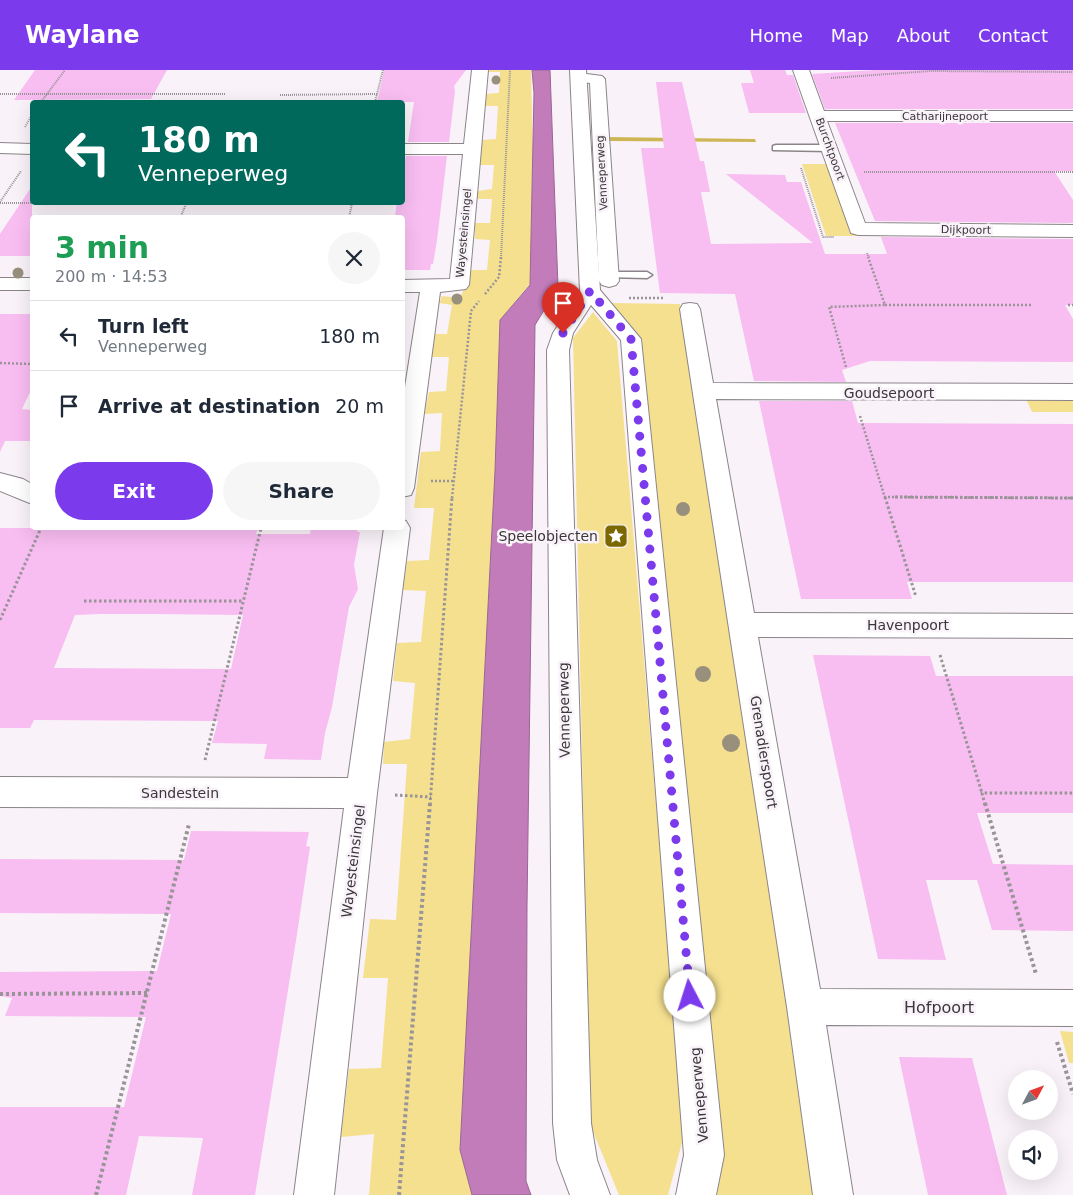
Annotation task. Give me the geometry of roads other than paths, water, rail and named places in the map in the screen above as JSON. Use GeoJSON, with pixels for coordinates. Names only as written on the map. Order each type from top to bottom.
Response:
{"type":"FeatureCollection","features":[{"type":"Feature","properties":{"kind":"street","name":"Wayesteinsingel"},"geometry":{"type":"LineString","coordinates":[[431,286],[459,285],[480,70]]}},
{"type":"Feature","properties":{"kind":"street","name":"Venneperweg"},"geometry":{"type":"LineString","coordinates":[[578,74],[600,275],[631,339],[704,1155],[696,1195]]}},
{"type":"Feature","properties":{"kind":"street","name":"Burchtpoort"},"geometry":{"type":"LineString","coordinates":[[802,75],[858,229]]}},
{"type":"Feature","properties":{"kind":"street","name":"Catharijnepoort"},"geometry":{"type":"LineString","coordinates":[[818,116],[1073,116]]}},
{"type":"Feature","properties":{"kind":"street"},"geometry":{"type":"LineString","coordinates":[[0,148],[30,148]]}},
{"type":"Feature","properties":{"kind":"street"},"geometry":{"type":"LineString","coordinates":[[405,149],[472,149]]}},
{"type":"Feature","properties":{"kind":"street","name":"Dijkpoort"},"geometry":{"type":"LineString","coordinates":[[858,229],[1073,231]]}},
{"type":"Feature","properties":{"kind":"street","name":"Venneperweg"},"geometry":{"type":"LineString","coordinates":[[590,1195],[577,1160],[572,1123],[558,350],[563,333],[600,275]]}},
{"type":"Feature","properties":{"kind":"street"},"geometry":{"type":"LineString","coordinates":[[0,284],[30,284]]}},
{"type":"Feature","properties":{"kind":"street"},"geometry":{"type":"LineString","coordinates":[[405,286],[431,286],[405,470]]}},
{"type":"Feature","properties":{"kind":"street","name":"Grenadierspoort"},"geometry":{"type":"LineString","coordinates":[[682,304],[704,391],[805,1007],[833,1195]]}},
{"type":"Feature","properties":{"kind":"street","name":"Goudsepoort"},"geometry":{"type":"LineString","coordinates":[[704,391],[854,393],[1073,392]]}},
{"type":"Feature","properties":{"kind":"street"},"geometry":{"type":"LineString","coordinates":[[0,482],[14,485],[30,494]]}},
{"type":"Feature","properties":{"kind":"street","name":"Wayesteinsingel"},"geometry":{"type":"LineString","coordinates":[[314,1195],[361,793],[397,530]]}},
{"type":"Feature","properties":{"kind":"street","name":"Havenpoort"},"geometry":{"type":"LineString","coordinates":[[743,624],[1073,626]]}},
{"type":"Feature","properties":{"kind":"street","name":"Sandestein"},"geometry":{"type":"LineString","coordinates":[[0,792],[361,793]]}},
{"type":"Feature","properties":{"kind":"street","name":"Hofpoort"},"geometry":{"type":"LineString","coordinates":[[805,1007],[1060,1007]]}},
{"type":"Feature","properties":{"kind":"lane"},"geometry":{"type":"LineString","coordinates":[[776,148],[829,148]]}},
{"type":"Feature","properties":{"kind":"lane"},"geometry":{"type":"LineString","coordinates":[[600,275],[647,275]]}},
{"type":"Feature","properties":{"kind":"place","name":"Speelobjecten"},"geometry":{"type":"Point","coordinates":[616,536]}}]}
